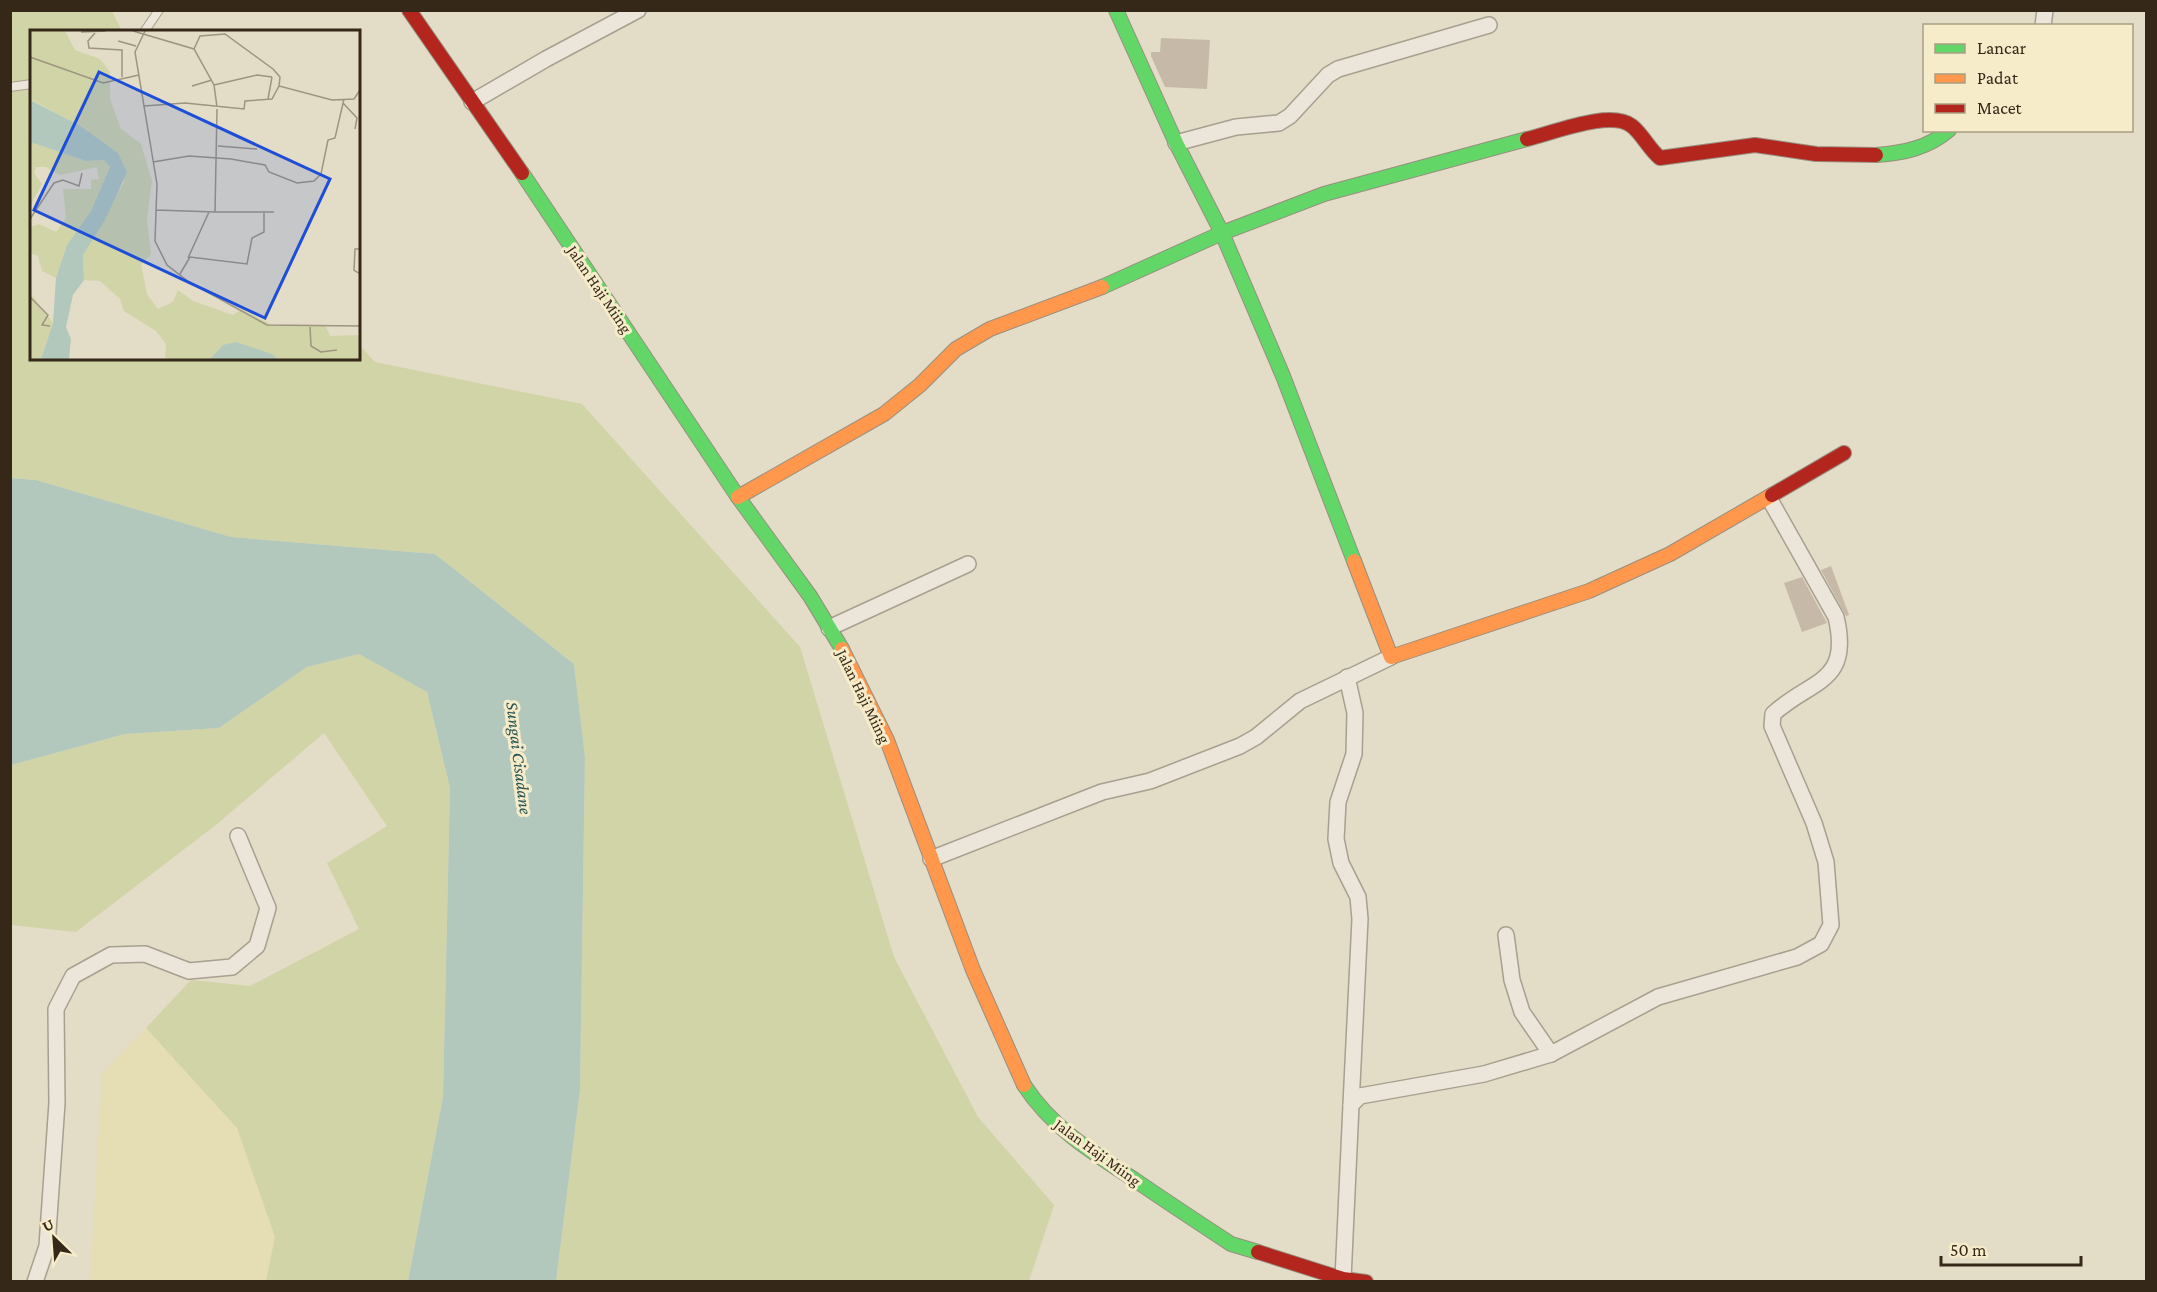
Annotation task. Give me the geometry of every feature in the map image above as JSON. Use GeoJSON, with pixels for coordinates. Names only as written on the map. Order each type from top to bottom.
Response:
{"type":"FeatureCollection","features":[{"type":"Feature","properties":{"kind":"street","name":"Jalan Haji Miing"},"geometry":{"type":"LineString","coordinates":[[409,10],[504,146],[738,497],[810,596],[829,628],[868,698],[887,740],[953,922],[1020,1078],[1048,1116],[1090,1151],[1231,1244],[1343,1279],[1366,1281]]}},
{"type":"Feature","properties":{"kind":"street"},"geometry":{"type":"LineString","coordinates":[[472,102],[638,10]]}},
{"type":"Feature","properties":{"kind":"street"},"geometry":{"type":"LineString","coordinates":[[1116,10],[1176,143],[1222,233],[1283,376],[1391,657]]}},
{"type":"Feature","properties":{"kind":"street"},"geometry":{"type":"LineString","coordinates":[[1176,143],[1236,127],[1279,123],[1290,116],[1328,75],[1338,69],[1489,26]]}},
{"type":"Feature","properties":{"kind":"street"},"geometry":{"type":"LineString","coordinates":[[738,497],[780,471],[884,414],[920,385],[956,349],[990,329],[1117,281],[1222,233],[1324,194],[1603,119],[1621,119],[1633,124],[1651,152],[1660,158],[1756,144],[1799,152],[1868,155],[1917,149],[1943,139],[1948,132]]}},
{"type":"Feature","properties":{"kind":"street"},"geometry":{"type":"LineString","coordinates":[[930,859],[1102,792],[1150,780],[1240,746],[1256,737],[1300,701],[1391,657],[1589,591],[1670,554],[1844,453]]}},
{"type":"Feature","properties":{"kind":"street"},"geometry":{"type":"LineString","coordinates":[[1351,1104],[1360,1096],[1484,1074],[1551,1054],[1658,997],[1797,957],[1821,944],[1831,925],[1826,862],[1814,823],[1775,739],[1772,726],[1773,714],[1785,703],[1832,673],[1838,659],[1840,636],[1836,617],[1769,498]]}},
{"type":"Feature","properties":{"kind":"street"},"geometry":{"type":"LineString","coordinates":[[829,628],[968,564]]}},
{"type":"Feature","properties":{"kind":"street"},"geometry":{"type":"LineString","coordinates":[[1343,1279],[1360,919],[1358,897],[1341,863],[1336,839],[1338,802],[1354,754],[1355,713],[1347,677]]}},
{"type":"Feature","properties":{"kind":"street"},"geometry":{"type":"LineString","coordinates":[[34,1281],[46,1246],[57,1103],[56,1009],[73,976],[111,955],[145,954],[189,971],[232,967],[257,946],[268,908],[238,836]]}},
{"type":"Feature","properties":{"kind":"street"},"geometry":{"type":"LineString","coordinates":[[1506,935],[1512,980],[1522,1012],[1551,1054]]}},
{"type":"Feature","properties":{"kind":"lane"},"geometry":{"type":"LineString","coordinates":[[145,30],[159,10]]}},
{"type":"Feature","properties":{"kind":"lane"},"geometry":{"type":"LineString","coordinates":[[10,87],[30,84]]}},
{"type":"Feature","properties":{"kind":"shaded area"},"geometry":{"type":"Polygon","coordinates":[[[146,1028],[237,1128],[275,1237],[266,1281],[90,1282],[102,1074],[146,1028]]]}},
{"type":"Feature","properties":{"kind":"green space"},"geometry":{"type":"Polygon","coordinates":[[[10,11],[112,11],[122,30],[30,30],[30,360],[360,360],[360,346],[375,362],[582,404],[800,647],[894,957],[978,1117],[1054,1205],[1029,1281],[556,1281],[580,1090],[585,757],[574,664],[435,554],[231,537],[36,480],[11,478],[10,11]]]}},
{"type":"Feature","properties":{"kind":"green space"},"geometry":{"type":"Polygon","coordinates":[[[359,654],[427,692],[450,788],[443,1097],[408,1281],[266,1281],[275,1237],[237,1128],[146,1028],[191,980],[250,986],[359,929],[327,863],[387,826],[324,733],[217,824],[76,932],[11,925],[11,765],[125,734],[219,728],[307,667],[359,654]]]}},
{"type":"Feature","properties":{"kind":"water","name":"Sungai Cisadane"},"geometry":{"type":"Polygon","coordinates":[[[11,478],[36,480],[231,537],[435,554],[574,664],[585,757],[580,1090],[556,1281],[408,1281],[443,1097],[450,788],[427,692],[359,654],[307,667],[219,728],[125,734],[11,765],[11,478]]]}},
{"type":"Feature","properties":{"kind":"building"},"geometry":{"type":"Polygon","coordinates":[[[1161,38],[1210,40],[1207,89],[1165,87],[1151,56],[1151,52],[1160,52],[1161,38]]]}},
{"type":"Feature","properties":{"kind":"building"},"geometry":{"type":"Polygon","coordinates":[[[1831,566],[1849,615],[1846,616],[1821,570],[1831,566]]]}},
{"type":"Feature","properties":{"kind":"building"},"geometry":{"type":"Polygon","coordinates":[[[1802,577],[1827,623],[1802,632],[1784,583],[1802,577]]]}},
{"type":"Feature","properties":{"kind":"traffic: fast"},"geometry":{"type":"LineString","coordinates":[[1116,10],[1176,143],[1222,233],[1283,376],[1354,561]]}},
{"type":"Feature","properties":{"kind":"traffic: fast"},"geometry":{"type":"LineString","coordinates":[[1876,155],[1915,148],[1933,141],[1946,132]]}},
{"type":"Feature","properties":{"kind":"traffic: fast"},"geometry":{"type":"LineString","coordinates":[[1102,287],[1222,233],[1324,194],[1527,139]]}},
{"type":"Feature","properties":{"kind":"traffic: fast"},"geometry":{"type":"LineString","coordinates":[[522,173],[738,497],[810,596],[842,649]]}},
{"type":"Feature","properties":{"kind":"traffic: fast"},"geometry":{"type":"LineString","coordinates":[[1024,1085],[1047,1114],[1074,1139],[1231,1244],[1258,1252]]}},
{"type":"Feature","properties":{"kind":"traffic: slow"},"geometry":{"type":"LineString","coordinates":[[738,497],[884,414],[920,385],[956,349],[990,329],[1102,287]]}},
{"type":"Feature","properties":{"kind":"traffic: slow"},"geometry":{"type":"LineString","coordinates":[[1354,561],[1391,657],[1589,591],[1670,554],[1772,495]]}},
{"type":"Feature","properties":{"kind":"traffic: slow"},"geometry":{"type":"LineString","coordinates":[[842,649],[887,740],[973,970],[1024,1085]]}},
{"type":"Feature","properties":{"kind":"traffic: jam"},"geometry":{"type":"LineString","coordinates":[[409,10],[522,173]]}},
{"type":"Feature","properties":{"kind":"traffic: jam"},"geometry":{"type":"LineString","coordinates":[[1527,139],[1581,124],[1610,120],[1623,121],[1632,126],[1660,158],[1755,145],[1816,154],[1876,155]]}},
{"type":"Feature","properties":{"kind":"traffic: jam"},"geometry":{"type":"LineString","coordinates":[[1772,495],[1844,453]]}},
{"type":"Feature","properties":{"kind":"traffic: jam"},"geometry":{"type":"LineString","coordinates":[[1258,1252],[1343,1279],[1366,1282]]}}]}
